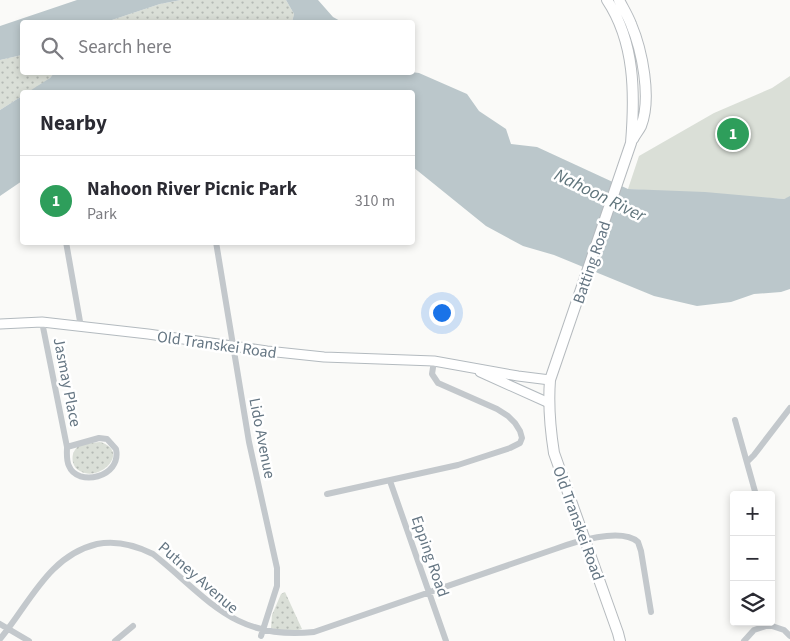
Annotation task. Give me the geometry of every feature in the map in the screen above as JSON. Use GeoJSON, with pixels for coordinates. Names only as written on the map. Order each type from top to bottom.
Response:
{"type":"FeatureCollection","features":[{"type":"Feature","properties":{"kind":"main road","name":"Batting Road"},"geometry":{"type":"LineString","coordinates":[[550,380],[631,143],[633,79],[615,1]]}},
{"type":"Feature","properties":{"kind":"main road","name":"Old Transkei Road"},"geometry":{"type":"LineString","coordinates":[[0,324],[42,322],[148,334],[233,348],[324,357],[434,361],[550,380],[548,403],[554,454],[619,637]]}},
{"type":"Feature","properties":{"kind":"main road","name":"Old Transkei Road"},"geometry":{"type":"LineString","coordinates":[[468,367],[548,403]]}},
{"type":"Feature","properties":{"kind":"main road"},"geometry":{"type":"LineString","coordinates":[[619,637],[626,641]]}},
{"type":"Feature","properties":{"kind":"street"},"geometry":{"type":"LineString","coordinates":[[67,245],[81,327]]}},
{"type":"Feature","properties":{"kind":"street","name":"Lido Avenue"},"geometry":{"type":"LineString","coordinates":[[216,245],[249,442],[278,575],[275,593],[261,636]]}},
{"type":"Feature","properties":{"kind":"street","name":"Jasmay Place"},"geometry":{"type":"LineString","coordinates":[[42,322],[67,447],[69,466],[73,472],[82,476],[97,476],[108,473],[113,468],[116,460],[116,449],[106,439],[99,438],[67,447]]}},
{"type":"Feature","properties":{"kind":"street"},"geometry":{"type":"LineString","coordinates":[[327,494],[429,473],[517,445],[521,441],[520,431],[515,423],[497,409],[438,383],[432,374],[434,361]]}},
{"type":"Feature","properties":{"kind":"street"},"geometry":{"type":"LineString","coordinates":[[747,462],[790,408]]}},
{"type":"Feature","properties":{"kind":"street"},"geometry":{"type":"LineString","coordinates":[[735,420],[755,491]]}},
{"type":"Feature","properties":{"kind":"street","name":"Epping Road"},"geometry":{"type":"LineString","coordinates":[[390,481],[446,641]]}},
{"type":"Feature","properties":{"kind":"street","name":"Putney Avenue"},"geometry":{"type":"LineString","coordinates":[[0,639],[41,583],[63,559],[86,547],[113,542],[134,546],[153,554],[216,613],[240,629],[261,636],[275,638],[307,634],[585,539],[598,537],[620,536],[634,538],[638,542],[650,612]]}},
{"type":"Feature","properties":{"kind":"street"},"geometry":{"type":"LineString","coordinates":[[0,624],[29,641]]}},
{"type":"Feature","properties":{"kind":"street"},"geometry":{"type":"LineString","coordinates":[[115,641],[133,626]]}},
{"type":"Feature","properties":{"kind":"street"},"geometry":{"type":"LineString","coordinates":[[744,641],[754,630],[763,626]]}},
{"type":"Feature","properties":{"kind":"street"},"geometry":{"type":"LineString","coordinates":[[775,626],[784,630],[790,636]]}},
{"type":"Feature","properties":{"kind":"shaded area"},"geometry":{"type":"Polygon","coordinates":[[[181,0],[286,0],[294,14],[292,20],[112,20],[160,4],[181,0]]]}},
{"type":"Feature","properties":{"kind":"shaded area"},"geometry":{"type":"Polygon","coordinates":[[[20,55],[20,75],[52,75],[31,90],[20,90],[20,97],[0,110],[0,60],[20,55]]]}},
{"type":"Feature","properties":{"kind":"shaded area"},"geometry":{"type":"Polygon","coordinates":[[[790,76],[790,197],[784,199],[628,189],[639,156],[714,113],[772,88],[790,76]]]}},
{"type":"Feature","properties":{"kind":"shaded area"},"geometry":{"type":"Polygon","coordinates":[[[100,442],[109,446],[113,452],[113,458],[109,464],[96,473],[88,474],[77,469],[72,458],[74,451],[82,444],[100,442]]]}},
{"type":"Feature","properties":{"kind":"shaded area"},"geometry":{"type":"Polygon","coordinates":[[[285,592],[302,629],[287,633],[271,628],[272,615],[281,594],[285,592]]]}},
{"type":"Feature","properties":{"kind":"water"},"geometry":{"type":"Polygon","coordinates":[[[77,0],[181,0],[160,4],[112,20],[20,20],[20,55],[0,60],[0,26],[77,0]]]}},
{"type":"Feature","properties":{"kind":"water"},"geometry":{"type":"Polygon","coordinates":[[[286,0],[318,0],[333,17],[338,20],[292,20],[294,14],[286,0]]]}},
{"type":"Feature","properties":{"kind":"water","name":"Nahoon River"},"geometry":{"type":"Polygon","coordinates":[[[415,72],[419,73],[467,94],[479,111],[506,129],[511,144],[537,147],[628,189],[705,192],[784,199],[790,196],[790,289],[781,292],[754,294],[731,302],[697,306],[654,296],[554,255],[523,246],[486,226],[415,169],[415,90],[31,90],[52,75],[415,75],[415,72]]]}},
{"type":"Feature","properties":{"kind":"water"},"geometry":{"type":"Polygon","coordinates":[[[20,97],[20,182],[0,196],[0,110],[20,97]]]}},
{"type":"Feature","properties":{"kind":"place","name":"Nahoon River Picnic Park"},"geometry":{"type":"Point","coordinates":[733,134]}}]}
